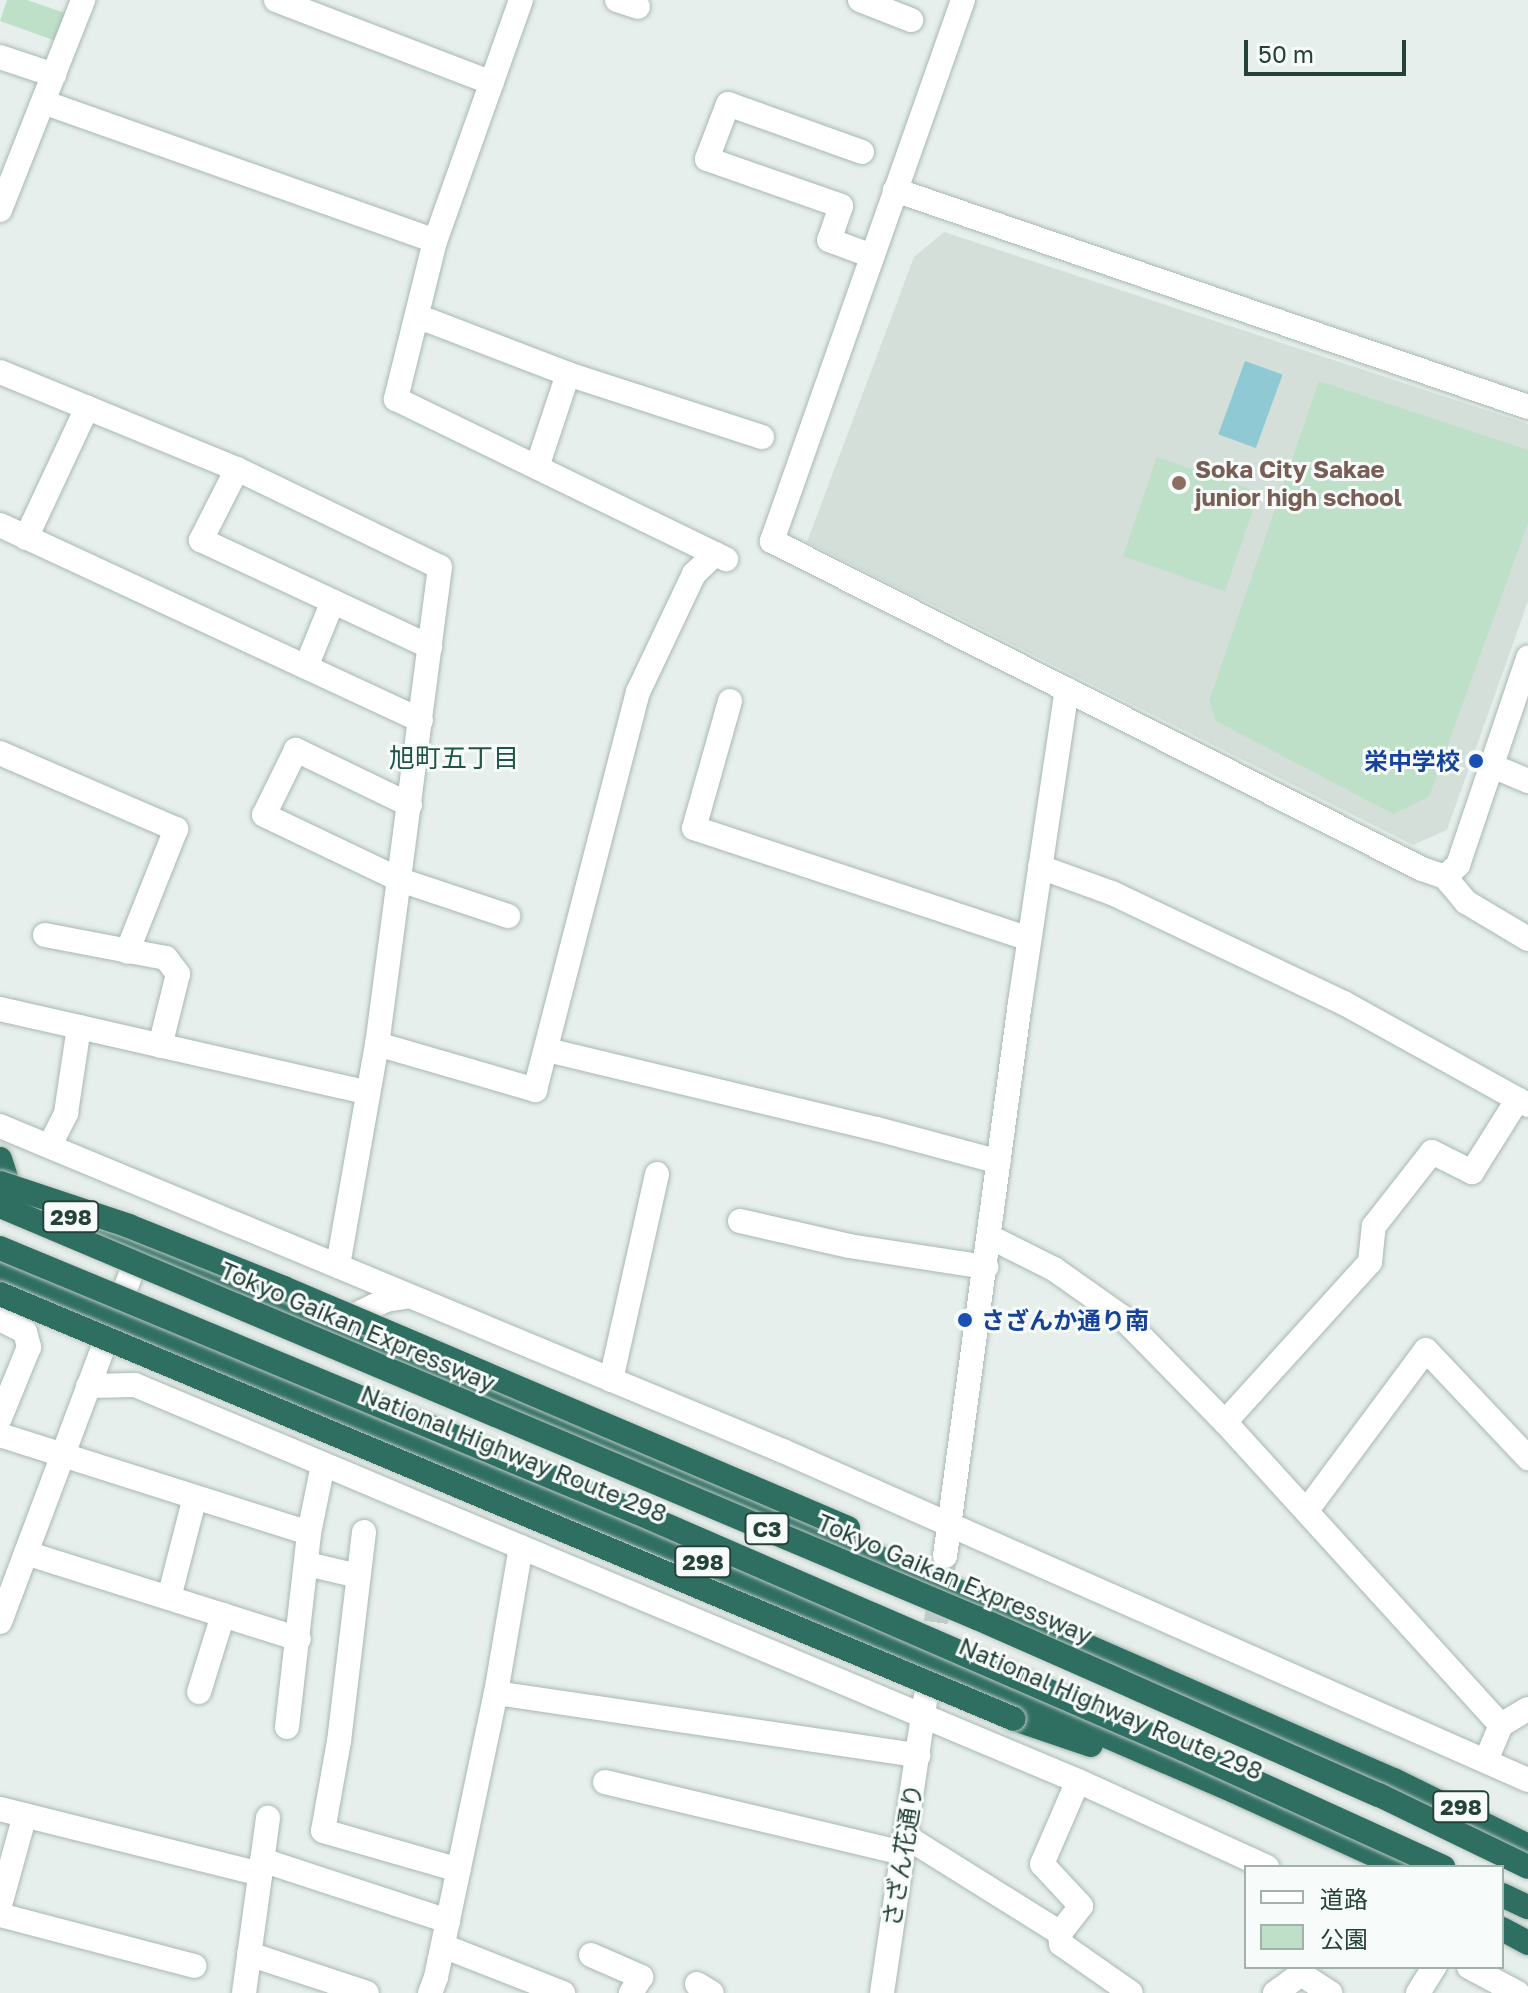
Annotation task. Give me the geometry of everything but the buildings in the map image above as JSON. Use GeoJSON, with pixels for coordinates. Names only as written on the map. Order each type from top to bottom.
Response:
{"type":"FeatureCollection","features":[{"type":"Feature","properties":{"kind":"highway"},"geometry":{"type":"LineString","coordinates":[[0,1159],[3,1192],[129,1226],[284,1288],[848,1528],[1032,1622]]}},
{"type":"Feature","properties":{"kind":"highway","name":"National Highway Route 298"},"geometry":{"type":"LineString","coordinates":[[3,1192],[141,1247],[1032,1622],[1394,1780],[1528,1846]]}},
{"type":"Feature","properties":{"kind":"highway","name":"Tokyo Gaikan Expressway"},"geometry":{"type":"LineString","coordinates":[[3,1192],[1379,1795],[1528,1867]]}},
{"type":"Feature","properties":{"kind":"highway","name":"C3"},"geometry":{"type":"LineString","coordinates":[[0,1248],[636,1512],[1183,1749],[1439,1865]]}},
{"type":"Feature","properties":{"kind":"highway","name":"National Highway Route 298"},"geometry":{"type":"LineString","coordinates":[[0,1269],[670,1548],[1234,1791],[1397,1865]]}},
{"type":"Feature","properties":{"kind":"highway"},"geometry":{"type":"LineString","coordinates":[[0,1294],[1014,1719],[1234,1791]]}},
{"type":"Feature","properties":{"kind":"highway","name":"298"},"geometry":{"type":"LineString","coordinates":[[1394,1780],[1528,1834]]}},
{"type":"Feature","properties":{"kind":"highway"},"geometry":{"type":"LineString","coordinates":[[1360,1847],[1392,1865]]}},
{"type":"Feature","properties":{"kind":"highway"},"geometry":{"type":"LineString","coordinates":[[1504,1896],[1528,1907]]}},
{"type":"Feature","properties":{"kind":"highway"},"geometry":{"type":"LineString","coordinates":[[1504,1918],[1528,1930]]}},
{"type":"Feature","properties":{"kind":"highway"},"geometry":{"type":"LineString","coordinates":[[1504,1930],[1528,1943]]}},
{"type":"Feature","properties":{"kind":"street"},"geometry":{"type":"LineString","coordinates":[[0,210],[83,0]]}},
{"type":"Feature","properties":{"kind":"street"},"geometry":{"type":"LineString","coordinates":[[276,0],[492,83]]}},
{"type":"Feature","properties":{"kind":"street"},"geometry":{"type":"LineString","coordinates":[[377,1044],[535,1090],[638,692],[694,574],[721,556],[396,399],[435,241],[521,0]]}},
{"type":"Feature","properties":{"kind":"street"},"geometry":{"type":"LineString","coordinates":[[860,0],[911,20]]}},
{"type":"Feature","properties":{"kind":"street"},"geometry":{"type":"LineString","coordinates":[[963,0],[772,541],[1422,869],[1445,877],[1466,902],[1528,939]]}},
{"type":"Feature","properties":{"kind":"street"},"geometry":{"type":"LineString","coordinates":[[0,57],[54,75]]}},
{"type":"Feature","properties":{"kind":"street"},"geometry":{"type":"LineString","coordinates":[[43,102],[435,241]]}},
{"type":"Feature","properties":{"kind":"street"},"geometry":{"type":"LineString","coordinates":[[862,152],[728,104],[707,159],[841,206],[829,240],[872,256]]}},
{"type":"Feature","properties":{"kind":"street"},"geometry":{"type":"LineString","coordinates":[[895,190],[1528,407]]}},
{"type":"Feature","properties":{"kind":"street"},"geometry":{"type":"LineString","coordinates":[[416,318],[568,374],[762,437]]}},
{"type":"Feature","properties":{"kind":"street"},"geometry":{"type":"LineString","coordinates":[[0,372],[237,469],[440,567],[377,1044],[366,1092],[338,1265]]}},
{"type":"Feature","properties":{"kind":"street"},"geometry":{"type":"LineString","coordinates":[[537,467],[568,374]]}},
{"type":"Feature","properties":{"kind":"street"},"geometry":{"type":"LineString","coordinates":[[26,538],[87,408]]}},
{"type":"Feature","properties":{"kind":"street"},"geometry":{"type":"LineString","coordinates":[[237,469],[201,540],[430,647]]}},
{"type":"Feature","properties":{"kind":"street"},"geometry":{"type":"LineString","coordinates":[[0,525],[421,720]]}},
{"type":"Feature","properties":{"kind":"street"},"geometry":{"type":"LineString","coordinates":[[306,667],[333,601]]}},
{"type":"Feature","properties":{"kind":"street"},"geometry":{"type":"LineString","coordinates":[[1445,877],[1458,865],[1528,658]]}},
{"type":"Feature","properties":{"kind":"street"},"geometry":{"type":"LineString","coordinates":[[945,1556],[1029,939],[1067,690]]}},
{"type":"Feature","properties":{"kind":"street"},"geometry":{"type":"LineString","coordinates":[[730,701],[694,828],[1029,939]]}},
{"type":"Feature","properties":{"kind":"street"},"geometry":{"type":"LineString","coordinates":[[410,805],[296,750],[264,815],[400,880],[508,916]]}},
{"type":"Feature","properties":{"kind":"street"},"geometry":{"type":"LineString","coordinates":[[0,753],[176,829],[127,952]]}},
{"type":"Feature","properties":{"kind":"street"},"geometry":{"type":"LineString","coordinates":[[1490,765],[1528,781]]}},
{"type":"Feature","properties":{"kind":"street"},"geometry":{"type":"LineString","coordinates":[[1040,867],[1112,893],[1344,1003],[1523,1102],[1472,1172],[1432,1152],[1374,1226],[1370,1262],[1225,1422]]}},
{"type":"Feature","properties":{"kind":"street"},"geometry":{"type":"LineString","coordinates":[[45,935],[166,958],[178,974],[160,1046]]}},
{"type":"Feature","properties":{"kind":"street"},"geometry":{"type":"LineString","coordinates":[[0,1009],[366,1092]]}},
{"type":"Feature","properties":{"kind":"street"},"geometry":{"type":"LineString","coordinates":[[50,1145],[66,1113],[79,1027]]}},
{"type":"Feature","properties":{"kind":"street"},"geometry":{"type":"LineString","coordinates":[[547,1050],[877,1129],[999,1162]]}},
{"type":"Feature","properties":{"kind":"street"},"geometry":{"type":"LineString","coordinates":[[0,1126],[949,1523],[1528,1780]]}},
{"type":"Feature","properties":{"kind":"street"},"geometry":{"type":"LineString","coordinates":[[611,1380],[657,1174]]}},
{"type":"Feature","properties":{"kind":"street"},"geometry":{"type":"LineString","coordinates":[[740,1221],[849,1246],[986,1267]]}},
{"type":"Feature","properties":{"kind":"street"},"geometry":{"type":"LineString","coordinates":[[990,1237],[1054,1269],[1122,1317],[1307,1510],[1501,1725]]}},
{"type":"Feature","properties":{"kind":"street"},"geometry":{"type":"LineString","coordinates":[[0,1622],[141,1247]]}},
{"type":"Feature","properties":{"kind":"street"},"geometry":{"type":"LineString","coordinates":[[330,1327],[386,1300],[410,1296]]}},
{"type":"Feature","properties":{"kind":"street"},"geometry":{"type":"LineString","coordinates":[[0,1319],[25,1332],[29,1347],[0,1418]]}},
{"type":"Feature","properties":{"kind":"street"},"geometry":{"type":"LineString","coordinates":[[1307,1510],[1426,1350],[1528,1458]]}},
{"type":"Feature","properties":{"kind":"street"},"geometry":{"type":"LineString","coordinates":[[233,1367],[261,1437]]}},
{"type":"Feature","properties":{"kind":"street"},"geometry":{"type":"LineString","coordinates":[[88,1386],[135,1385],[521,1547],[925,1707],[1263,1865]]}},
{"type":"Feature","properties":{"kind":"street"},"geometry":{"type":"LineString","coordinates":[[0,1435],[309,1533]]}},
{"type":"Feature","properties":{"kind":"street"},"geometry":{"type":"LineString","coordinates":[[287,1727],[309,1533],[323,1465]]}},
{"type":"Feature","properties":{"kind":"street"},"geometry":{"type":"LineString","coordinates":[[169,1598],[195,1497]]}},
{"type":"Feature","properties":{"kind":"street"},"geometry":{"type":"LineString","coordinates":[[364,1532],[339,1741],[323,1831],[459,1870]]}},
{"type":"Feature","properties":{"kind":"street"},"geometry":{"type":"LineString","coordinates":[[430,1993],[443,1946],[496,1693],[521,1547]]}},
{"type":"Feature","properties":{"kind":"street"},"geometry":{"type":"LineString","coordinates":[[26,1553],[299,1639]]}},
{"type":"Feature","properties":{"kind":"street"},"geometry":{"type":"LineString","coordinates":[[307,1564],[358,1576]]}},
{"type":"Feature","properties":{"kind":"street"},"geometry":{"type":"LineString","coordinates":[[199,1692],[223,1615]]}},
{"type":"Feature","properties":{"kind":"street"},"geometry":{"type":"LineString","coordinates":[[496,1693],[918,1755]]}},
{"type":"Feature","properties":{"kind":"street","name":"さざん花通り"},"geometry":{"type":"LineString","coordinates":[[882,1993],[925,1707]]}},
{"type":"Feature","properties":{"kind":"street"},"geometry":{"type":"LineString","coordinates":[[1486,1760],[1501,1725],[1528,1709]]}},
{"type":"Feature","properties":{"kind":"street"},"geometry":{"type":"LineString","coordinates":[[1078,1781],[1042,1864],[1081,1906],[1060,1933],[1061,1944],[1131,1993]]}},
{"type":"Feature","properties":{"kind":"street"},"geometry":{"type":"LineString","coordinates":[[605,1782],[904,1845],[1060,1933]]}},
{"type":"Feature","properties":{"kind":"street"},"geometry":{"type":"LineString","coordinates":[[0,1809],[261,1867],[448,1921]]}},
{"type":"Feature","properties":{"kind":"street"},"geometry":{"type":"LineString","coordinates":[[0,1905],[25,1815]]}},
{"type":"Feature","properties":{"kind":"street"},"geometry":{"type":"LineString","coordinates":[[244,1993],[268,1818]]}},
{"type":"Feature","properties":{"kind":"street"},"geometry":{"type":"LineString","coordinates":[[0,1915],[194,1966]]}},
{"type":"Feature","properties":{"kind":"street"},"geometry":{"type":"LineString","coordinates":[[443,1946],[563,1993]]}},
{"type":"Feature","properties":{"kind":"street"},"geometry":{"type":"LineString","coordinates":[[249,1954],[367,1993]]}},
{"type":"Feature","properties":{"kind":"street"},"geometry":{"type":"LineString","coordinates":[[591,1955],[641,1977],[631,1993]]}},
{"type":"Feature","properties":{"kind":"street"},"geometry":{"type":"LineString","coordinates":[[1418,1993],[1433,1969]]}},
{"type":"Feature","properties":{"kind":"street"},"geometry":{"type":"LineString","coordinates":[[1473,1969],[1518,1993]]}},
{"type":"Feature","properties":{"kind":"street"},"geometry":{"type":"LineString","coordinates":[[1275,1993],[1301,1974],[1330,1993]]}},
{"type":"Feature","properties":{"kind":"shaded area","name":"Soka City Sakae junior high school"},"geometry":{"type":"Polygon","coordinates":[[[944,232],[1528,424],[1528,601],[1447,830],[1413,845],[807,542],[914,257],[944,232]]]}},
{"type":"Feature","properties":{"kind":"green space"},"geometry":{"type":"Polygon","coordinates":[[[7,0],[27,0],[65,13],[56,41],[0,21],[7,0]]]}},
{"type":"Feature","properties":{"kind":"green space"},"geometry":{"type":"Polygon","coordinates":[[[1319,381],[1528,450],[1528,523],[1429,797],[1393,814],[1216,721],[1209,701],[1319,381]]]}},
{"type":"Feature","properties":{"kind":"green space"},"geometry":{"type":"Polygon","coordinates":[[[1157,457],[1259,492],[1225,591],[1123,556],[1157,457]]]}},
{"type":"Feature","properties":{"kind":"water"},"geometry":{"type":"Polygon","coordinates":[[[1245,361],[1283,375],[1256,448],[1218,434],[1245,361]]]}},
{"type":"Feature","properties":{"kind":"tunnel"},"geometry":{"type":"LineString","coordinates":[[931,1658],[945,1556]]}},
{"type":"Feature","properties":{"kind":"place","name":"Soka City Sakae junior high school"},"geometry":{"type":"Point","coordinates":[1179,483]}},
{"type":"Feature","properties":{"kind":"place","name":"栄中学校"},"geometry":{"type":"Point","coordinates":[1476,761]}},
{"type":"Feature","properties":{"kind":"place","name":"さざんか通り南"},"geometry":{"type":"Point","coordinates":[965,1320]}},
{"type":"Feature","properties":{"kind":"district","name":"旭町五丁目"},"geometry":{"type":"Point","coordinates":[454,758]}}]}
